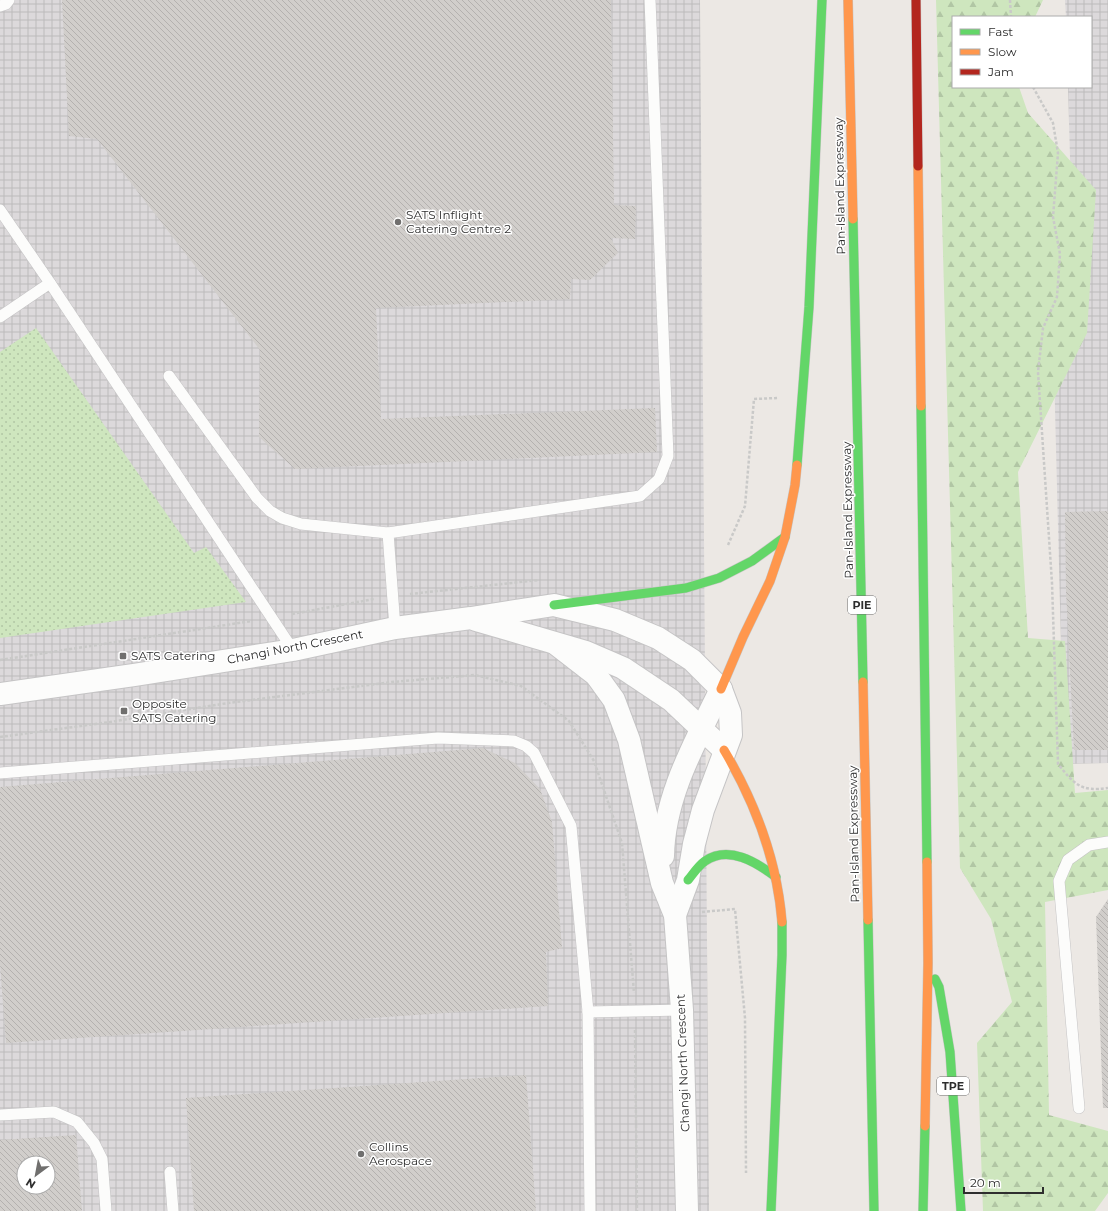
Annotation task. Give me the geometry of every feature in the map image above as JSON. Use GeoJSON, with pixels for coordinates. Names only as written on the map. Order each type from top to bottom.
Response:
{"type":"FeatureCollection","features":[{"type":"Feature","properties":{"kind":"highway"},"geometry":{"type":"LineString","coordinates":[[721,689],[743,637],[770,581],[785,537],[796,485],[803,397],[814,194],[822,0]]}},
{"type":"Feature","properties":{"kind":"highway","name":"Pan-Island Expressway"},"geometry":{"type":"LineString","coordinates":[[848,0],[874,1211]]}},
{"type":"Feature","properties":{"kind":"highway"},"geometry":{"type":"LineString","coordinates":[[916,0],[928,963],[923,1211]]}},
{"type":"Feature","properties":{"kind":"highway"},"geometry":{"type":"LineString","coordinates":[[554,605],[686,588],[719,578],[752,561],[785,537]]}},
{"type":"Feature","properties":{"kind":"highway"},"geometry":{"type":"LineString","coordinates":[[724,750],[742,779],[760,819],[776,877],[782,915],[771,1211]]}},
{"type":"Feature","properties":{"kind":"highway"},"geometry":{"type":"LineString","coordinates":[[688,880],[704,862],[719,855],[738,854],[758,863],[776,877]]}},
{"type":"Feature","properties":{"kind":"highway","name":"TPE"},"geometry":{"type":"LineString","coordinates":[[928,963],[939,987],[948,1030],[962,1211]]}},
{"type":"Feature","properties":{"kind":"street","name":"Changi North Crescent"},"geometry":{"type":"LineString","coordinates":[[0,694],[293,650],[395,628],[554,605],[615,620],[658,638],[692,660],[721,689],[732,724],[731,735],[724,750],[694,844],[688,880],[675,915]]}},
{"type":"Feature","properties":{"kind":"street","name":"Changi North Crescent"},"geometry":{"type":"LineString","coordinates":[[471,618],[586,652],[623,668],[671,700],[724,750]]}},
{"type":"Feature","properties":{"kind":"street","name":"Changi North Crescent"},"geometry":{"type":"LineString","coordinates":[[556,644],[596,676],[614,700],[629,740],[662,883],[675,915],[682,1010],[687,1211]]}},
{"type":"Feature","properties":{"kind":"street","name":"Changi North Crescent"},"geometry":{"type":"LineString","coordinates":[[662,883],[663,836],[670,802],[686,762],[721,689]]}},
{"type":"Feature","properties":{"kind":"lane"},"geometry":{"type":"LineString","coordinates":[[0,6],[6,4],[9,0]]}},
{"type":"Feature","properties":{"kind":"lane"},"geometry":{"type":"LineString","coordinates":[[170,376],[257,498],[270,511],[282,518],[301,524],[388,533],[640,496],[659,479],[668,456],[650,0]]}},
{"type":"Feature","properties":{"kind":"lane"},"geometry":{"type":"LineString","coordinates":[[0,210],[293,650]]}},
{"type":"Feature","properties":{"kind":"lane"},"geometry":{"type":"LineString","coordinates":[[0,316],[50,283]]}},
{"type":"Feature","properties":{"kind":"lane"},"geometry":{"type":"LineString","coordinates":[[388,533],[395,628]]}},
{"type":"Feature","properties":{"kind":"lane"},"geometry":{"type":"LineString","coordinates":[[0,773],[438,738],[514,741],[526,746],[534,753],[571,826],[588,1012],[590,1211]]}},
{"type":"Feature","properties":{"kind":"lane"},"geometry":{"type":"LineString","coordinates":[[1079,1108],[1059,881],[1068,860],[1089,845],[1108,842]]}},
{"type":"Feature","properties":{"kind":"lane"},"geometry":{"type":"LineString","coordinates":[[588,1012],[682,1010]]}},
{"type":"Feature","properties":{"kind":"lane"},"geometry":{"type":"LineString","coordinates":[[0,1115],[54,1112],[77,1122],[94,1143],[102,1159],[106,1211]]}},
{"type":"Feature","properties":{"kind":"lane"},"geometry":{"type":"LineString","coordinates":[[170,1172],[173,1211]]}},
{"type":"Feature","properties":{"kind":"path"},"geometry":{"type":"LineString","coordinates":[[1010,0],[1011,16]]}},
{"type":"Feature","properties":{"kind":"path"},"geometry":{"type":"LineString","coordinates":[[1034,88],[1053,123],[1058,153],[1053,217],[1060,254],[1057,297],[1043,328],[1038,372],[1052,582],[1058,764],[1072,781],[1091,790],[1108,788]]}},
{"type":"Feature","properties":{"kind":"path"},"geometry":{"type":"LineString","coordinates":[[726,549],[746,506],[754,399],[803,397]]}},
{"type":"Feature","properties":{"kind":"path"},"geometry":{"type":"LineString","coordinates":[[0,660],[272,617],[393,595],[544,580]]}},
{"type":"Feature","properties":{"kind":"path"},"geometry":{"type":"LineString","coordinates":[[0,737],[110,722],[228,703],[392,682],[475,675],[521,686],[569,721],[594,761],[622,843],[635,1011],[637,1211]]}},
{"type":"Feature","properties":{"kind":"path"},"geometry":{"type":"LineString","coordinates":[[675,915],[735,909],[745,1018],[746,1180]]}},
{"type":"Feature","properties":{"kind":"shaded area"},"geometry":{"type":"Polygon","coordinates":[[[0,0],[700,0],[709,1211],[0,1211],[0,0]]]}},
{"type":"Feature","properties":{"kind":"shaded area"},"geometry":{"type":"Polygon","coordinates":[[[1065,0],[1108,0],[1108,763],[1064,764],[1054,369],[1074,299],[1068,88],[1092,88],[1092,16],[1066,16],[1065,0]]]}},
{"type":"Feature","properties":{"kind":"green space"},"geometry":{"type":"Polygon","coordinates":[[[936,0],[1043,0],[1035,16],[952,16],[952,88],[1019,88],[1028,113],[1096,190],[1087,333],[1018,472],[1028,638],[1065,641],[1075,793],[1108,790],[1108,890],[1045,902],[1049,1115],[1108,1131],[1108,1193],[1095,1211],[983,1211],[977,1043],[1012,1002],[991,919],[960,868],[936,0]]]}},
{"type":"Feature","properties":{"kind":"green space"},"geometry":{"type":"Polygon","coordinates":[[[36,328],[194,553],[206,547],[246,602],[0,638],[0,352],[36,328]]]}},
{"type":"Feature","properties":{"kind":"building","name":"SATS Inflight Catering Centre 2"},"geometry":{"type":"Polygon","coordinates":[[[62,0],[611,0],[614,205],[636,206],[635,239],[611,238],[618,253],[590,280],[571,279],[570,299],[376,308],[381,419],[655,408],[657,452],[295,469],[259,437],[260,350],[97,139],[69,136],[62,0]]]}},
{"type":"Feature","properties":{"kind":"building"},"geometry":{"type":"Polygon","coordinates":[[[1108,511],[1108,750],[1074,750],[1066,591],[1065,512],[1108,511]]]}},
{"type":"Feature","properties":{"kind":"building"},"geometry":{"type":"Polygon","coordinates":[[[483,748],[515,763],[540,789],[552,822],[562,948],[546,952],[548,1006],[6,1043],[0,964],[0,787],[483,748]]]}},
{"type":"Feature","properties":{"kind":"building"},"geometry":{"type":"Polygon","coordinates":[[[1108,899],[1108,1108],[1103,1108],[1096,917],[1108,899]]]}},
{"type":"Feature","properties":{"kind":"building","name":"Collins Aerospace"},"geometry":{"type":"Polygon","coordinates":[[[526,1075],[536,1211],[194,1211],[186,1098],[526,1075]]]}},
{"type":"Feature","properties":{"kind":"building"},"geometry":{"type":"Polygon","coordinates":[[[76,1135],[82,1211],[0,1211],[0,1140],[76,1135]]]}},
{"type":"Feature","properties":{"kind":"traffic: fast"},"geometry":{"type":"LineString","coordinates":[[797,465],[809,307],[822,0]]}},
{"type":"Feature","properties":{"kind":"traffic: fast"},"geometry":{"type":"LineString","coordinates":[[853,219],[863,682]]}},
{"type":"Feature","properties":{"kind":"traffic: fast"},"geometry":{"type":"LineString","coordinates":[[921,406],[927,862]]}},
{"type":"Feature","properties":{"kind":"traffic: fast"},"geometry":{"type":"LineString","coordinates":[[554,605],[686,588],[719,578],[752,561],[785,537]]}},
{"type":"Feature","properties":{"kind":"traffic: fast"},"geometry":{"type":"LineString","coordinates":[[688,880],[705,861],[714,856],[723,855],[742,857],[760,866],[776,877]]}},
{"type":"Feature","properties":{"kind":"traffic: fast"},"geometry":{"type":"LineString","coordinates":[[868,920],[874,1211]]}},
{"type":"Feature","properties":{"kind":"traffic: fast"},"geometry":{"type":"LineString","coordinates":[[771,1211],[782,955],[782,922]]}},
{"type":"Feature","properties":{"kind":"traffic: fast"},"geometry":{"type":"LineString","coordinates":[[935,979],[939,987],[950,1052],[961,1211]]}},
{"type":"Feature","properties":{"kind":"traffic: fast"},"geometry":{"type":"LineString","coordinates":[[923,1211],[925,1126]]}},
{"type":"Feature","properties":{"kind":"traffic: slow"},"geometry":{"type":"LineString","coordinates":[[848,0],[853,219]]}},
{"type":"Feature","properties":{"kind":"traffic: slow"},"geometry":{"type":"LineString","coordinates":[[918,166],[921,406]]}},
{"type":"Feature","properties":{"kind":"traffic: slow"},"geometry":{"type":"LineString","coordinates":[[721,689],[743,637],[770,581],[785,537],[795,485],[797,465]]}},
{"type":"Feature","properties":{"kind":"traffic: slow"},"geometry":{"type":"LineString","coordinates":[[863,682],[868,920]]}},
{"type":"Feature","properties":{"kind":"traffic: slow"},"geometry":{"type":"LineString","coordinates":[[724,750],[746,791],[763,833],[775,877],[782,922]]}},
{"type":"Feature","properties":{"kind":"traffic: slow"},"geometry":{"type":"LineString","coordinates":[[925,1126],[928,963],[927,862]]}},
{"type":"Feature","properties":{"kind":"traffic: jam"},"geometry":{"type":"LineString","coordinates":[[916,0],[918,166]]}},
{"type":"Feature","properties":{"kind":"place","name":"SATS Inflight Catering Centre 2"},"geometry":{"type":"Point","coordinates":[398,222]}},
{"type":"Feature","properties":{"kind":"place","name":"SATS Catering"},"geometry":{"type":"Point","coordinates":[123,656]}},
{"type":"Feature","properties":{"kind":"place","name":"Opposite SATS Catering"},"geometry":{"type":"Point","coordinates":[124,711]}},
{"type":"Feature","properties":{"kind":"place","name":"Collins Aerospace"},"geometry":{"type":"Point","coordinates":[361,1154]}}]}
